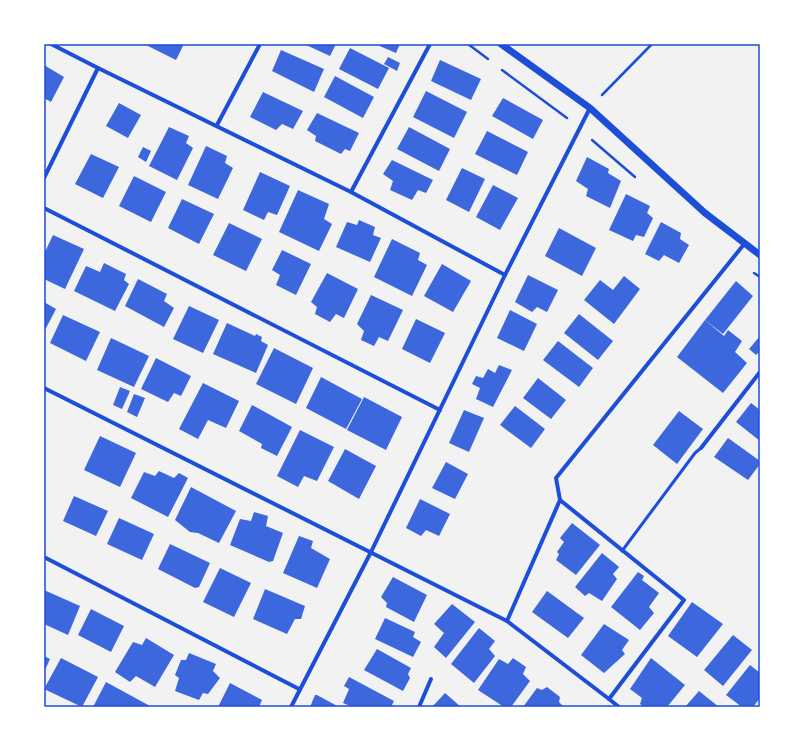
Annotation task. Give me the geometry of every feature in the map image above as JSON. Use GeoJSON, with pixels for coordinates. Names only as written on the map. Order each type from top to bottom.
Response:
{"type":"FeatureCollection","features":[{"type":"Feature","properties":{"kind":"street"},"geometry":{"type":"LineString","coordinates":[[51,44],[351,192],[505,275]]}},
{"type":"Feature","properties":{"kind":"street"},"geometry":{"type":"LineString","coordinates":[[217,125],[260,44]]}},
{"type":"Feature","properties":{"kind":"street"},"geometry":{"type":"LineString","coordinates":[[351,192],[430,44]]}},
{"type":"Feature","properties":{"kind":"street"},"geometry":{"type":"LineString","coordinates":[[502,44],[590,108],[705,213],[760,255]]}},
{"type":"Feature","properties":{"kind":"street"},"geometry":{"type":"LineString","coordinates":[[44,178],[98,68]]}},
{"type":"Feature","properties":{"kind":"street"},"geometry":{"type":"LineString","coordinates":[[291,707],[371,552],[505,275],[590,108]]}},
{"type":"Feature","properties":{"kind":"street"},"geometry":{"type":"LineString","coordinates":[[44,208],[440,410]]}},
{"type":"Feature","properties":{"kind":"street"},"geometry":{"type":"LineString","coordinates":[[507,621],[560,500],[556,478],[745,243]]}},
{"type":"Feature","properties":{"kind":"street"},"geometry":{"type":"LineString","coordinates":[[701,448],[760,372]]}},
{"type":"Feature","properties":{"kind":"street"},"geometry":{"type":"LineString","coordinates":[[44,388],[507,621],[619,707]]}},
{"type":"Feature","properties":{"kind":"street"},"geometry":{"type":"LineString","coordinates":[[560,500],[684,600],[609,699]]}},
{"type":"Feature","properties":{"kind":"street"},"geometry":{"type":"LineString","coordinates":[[44,557],[299,689]]}},
{"type":"Feature","properties":{"kind":"street"},"geometry":{"type":"LineString","coordinates":[[419,707],[431,679]]}},
{"type":"Feature","properties":{"kind":"lane"},"geometry":{"type":"LineString","coordinates":[[622,551],[695,453],[701,448]]}},
{"type":"Feature","properties":{"kind":"path"},"geometry":{"type":"LineString","coordinates":[[468,44],[493,63]]}},
{"type":"Feature","properties":{"kind":"path"},"geometry":{"type":"LineString","coordinates":[[590,108],[652,44]]}},
{"type":"Feature","properties":{"kind":"path"},"geometry":{"type":"LineString","coordinates":[[499,67],[572,123]]}},
{"type":"Feature","properties":{"kind":"path"},"geometry":{"type":"LineString","coordinates":[[587,136],[641,181]]}},
{"type":"Feature","properties":{"kind":"path"},"geometry":{"type":"LineString","coordinates":[[751,270],[760,277]]}},
{"type":"Feature","properties":{"kind":"building"},"geometry":{"type":"Polygon","coordinates":[[[144,44],[184,44],[176,60],[144,44]]]}},
{"type":"Feature","properties":{"kind":"building"},"geometry":{"type":"Polygon","coordinates":[[[304,44],[336,44],[330,56],[304,44]]]}},
{"type":"Feature","properties":{"kind":"building"},"geometry":{"type":"Polygon","coordinates":[[[375,44],[400,44],[396,53],[375,44]]]}},
{"type":"Feature","properties":{"kind":"building"},"geometry":{"type":"Polygon","coordinates":[[[350,48],[389,68],[378,89],[339,69],[350,48]]]}},
{"type":"Feature","properties":{"kind":"building"},"geometry":{"type":"Polygon","coordinates":[[[281,50],[324,69],[314,92],[272,71],[281,50]]]}},
{"type":"Feature","properties":{"kind":"building"},"geometry":{"type":"Polygon","coordinates":[[[388,57],[400,63],[397,71],[384,64],[388,57]]]}},
{"type":"Feature","properties":{"kind":"building"},"geometry":{"type":"Polygon","coordinates":[[[440,60],[481,79],[471,100],[431,81],[440,60]]]}},
{"type":"Feature","properties":{"kind":"building"},"geometry":{"type":"Polygon","coordinates":[[[44,65],[64,77],[51,102],[44,98],[44,65]]]}},
{"type":"Feature","properties":{"kind":"building"},"geometry":{"type":"Polygon","coordinates":[[[335,76],[374,97],[363,118],[324,97],[335,76]]]}},
{"type":"Feature","properties":{"kind":"building"},"geometry":{"type":"Polygon","coordinates":[[[426,91],[467,112],[454,138],[413,117],[426,91]]]}},
{"type":"Feature","properties":{"kind":"building"},"geometry":{"type":"Polygon","coordinates":[[[263,92],[303,111],[293,129],[282,124],[276,130],[250,117],[263,92]]]}},
{"type":"Feature","properties":{"kind":"building"},"geometry":{"type":"Polygon","coordinates":[[[503,98],[543,120],[533,139],[492,116],[503,98]]]}},
{"type":"Feature","properties":{"kind":"building"},"geometry":{"type":"Polygon","coordinates":[[[119,103],[141,115],[128,138],[106,126],[119,103]]]}},
{"type":"Feature","properties":{"kind":"building"},"geometry":{"type":"Polygon","coordinates":[[[317,113],[359,133],[350,151],[345,149],[341,154],[315,141],[316,136],[307,130],[317,113]]]}},
{"type":"Feature","properties":{"kind":"building"},"geometry":{"type":"Polygon","coordinates":[[[169,127],[189,136],[186,143],[193,148],[177,180],[149,166],[169,127]]]}},
{"type":"Feature","properties":{"kind":"building"},"geometry":{"type":"Polygon","coordinates":[[[409,127],[450,149],[439,171],[397,149],[409,127]]]}},
{"type":"Feature","properties":{"kind":"building"},"geometry":{"type":"Polygon","coordinates":[[[487,131],[528,152],[517,175],[475,154],[487,131]]]}},
{"type":"Feature","properties":{"kind":"building"},"geometry":{"type":"Polygon","coordinates":[[[206,146],[227,156],[225,163],[233,168],[218,199],[188,185],[206,146]]]}},
{"type":"Feature","properties":{"kind":"building"},"geometry":{"type":"Polygon","coordinates":[[[143,147],[151,151],[146,162],[138,157],[143,147]]]}},
{"type":"Feature","properties":{"kind":"building"},"geometry":{"type":"Polygon","coordinates":[[[91,154],[119,167],[103,198],[75,184],[91,154]]]}},
{"type":"Feature","properties":{"kind":"building"},"geometry":{"type":"Polygon","coordinates":[[[587,157],[609,169],[608,173],[621,181],[610,208],[586,196],[588,189],[576,181],[587,157]]]}},
{"type":"Feature","properties":{"kind":"building"},"geometry":{"type":"Polygon","coordinates":[[[392,160],[433,180],[426,193],[418,190],[412,200],[390,190],[393,181],[383,174],[392,160]]]}},
{"type":"Feature","properties":{"kind":"building"},"geometry":{"type":"Polygon","coordinates":[[[462,168],[485,179],[469,212],[446,200],[462,168]]]}},
{"type":"Feature","properties":{"kind":"building"},"geometry":{"type":"Polygon","coordinates":[[[260,172],[290,186],[277,215],[268,212],[264,220],[243,210],[260,172]]]}},
{"type":"Feature","properties":{"kind":"building"},"geometry":{"type":"Polygon","coordinates":[[[134,176],[166,192],[151,222],[119,206],[134,176]]]}},
{"type":"Feature","properties":{"kind":"building"},"geometry":{"type":"Polygon","coordinates":[[[493,185],[518,198],[500,230],[476,217],[493,185]]]}},
{"type":"Feature","properties":{"kind":"building"},"geometry":{"type":"Polygon","coordinates":[[[298,190],[329,204],[324,219],[332,224],[319,251],[279,232],[298,190]]]}},
{"type":"Feature","properties":{"kind":"building"},"geometry":{"type":"Polygon","coordinates":[[[626,194],[650,206],[647,213],[653,218],[644,237],[636,235],[633,241],[609,230],[626,194]]]}},
{"type":"Feature","properties":{"kind":"building"},"geometry":{"type":"Polygon","coordinates":[[[182,199],[214,214],[199,244],[168,228],[182,199]]]}},
{"type":"Feature","properties":{"kind":"building"},"geometry":{"type":"Polygon","coordinates":[[[359,220],[375,227],[373,235],[381,238],[370,262],[336,247],[347,222],[357,225],[359,220]]]}},
{"type":"Feature","properties":{"kind":"building"},"geometry":{"type":"Polygon","coordinates":[[[661,222],[681,233],[680,239],[689,245],[679,263],[664,255],[659,261],[645,254],[661,222]]]}},
{"type":"Feature","properties":{"kind":"building"},"geometry":{"type":"Polygon","coordinates":[[[229,223],[262,239],[246,271],[213,255],[229,223]]]}},
{"type":"Feature","properties":{"kind":"building"},"geometry":{"type":"Polygon","coordinates":[[[559,228],[596,248],[582,276],[545,256],[559,228]]]}},
{"type":"Feature","properties":{"kind":"building"},"geometry":{"type":"Polygon","coordinates":[[[53,235],[84,249],[65,289],[44,279],[44,254],[53,235]]]}},
{"type":"Feature","properties":{"kind":"building"},"geometry":{"type":"Polygon","coordinates":[[[392,239],[420,253],[418,260],[427,265],[412,296],[374,277],[392,239]]]}},
{"type":"Feature","properties":{"kind":"building"},"geometry":{"type":"Polygon","coordinates":[[[282,250],[311,264],[296,295],[276,285],[280,275],[272,270],[282,250]]]}},
{"type":"Feature","properties":{"kind":"building"},"geometry":{"type":"Polygon","coordinates":[[[104,263],[126,274],[124,280],[129,284],[115,311],[74,291],[86,266],[100,272],[104,263]]]}},
{"type":"Feature","properties":{"kind":"building"},"geometry":{"type":"Polygon","coordinates":[[[442,264],[471,281],[453,312],[424,296],[442,264]]]}},
{"type":"Feature","properties":{"kind":"building"},"geometry":{"type":"Polygon","coordinates":[[[327,273],[358,289],[344,318],[336,314],[330,322],[315,314],[317,307],[311,302],[327,273]]]}},
{"type":"Feature","properties":{"kind":"building"},"geometry":{"type":"Polygon","coordinates":[[[528,275],[558,290],[547,312],[537,307],[532,312],[515,302],[528,275]]]}},
{"type":"Feature","properties":{"kind":"building"},"geometry":{"type":"Polygon","coordinates":[[[624,276],[640,289],[614,324],[584,300],[600,280],[613,290],[624,276]]]}},
{"type":"Feature","properties":{"kind":"building"},"geometry":{"type":"Polygon","coordinates":[[[138,279],[167,294],[164,301],[174,308],[164,327],[125,306],[138,279]]]}},
{"type":"Feature","properties":{"kind":"building"},"geometry":{"type":"Polygon","coordinates":[[[736,281],[753,296],[723,334],[705,320],[736,281]]]}},
{"type":"Feature","properties":{"kind":"building"},"geometry":{"type":"Polygon","coordinates":[[[371,295],[403,310],[388,341],[379,337],[374,346],[361,340],[364,331],[357,324],[371,295]]]}},
{"type":"Feature","properties":{"kind":"building"},"geometry":{"type":"Polygon","coordinates":[[[44,302],[56,309],[44,332],[44,302]]]}},
{"type":"Feature","properties":{"kind":"building"},"geometry":{"type":"Polygon","coordinates":[[[189,306],[219,320],[203,353],[173,339],[189,306]]]}},
{"type":"Feature","properties":{"kind":"building"},"geometry":{"type":"Polygon","coordinates":[[[510,310],[537,324],[524,351],[497,338],[510,310]]]}},
{"type":"Feature","properties":{"kind":"building"},"geometry":{"type":"Polygon","coordinates":[[[579,314],[613,341],[598,360],[564,333],[579,314]]]}},
{"type":"Feature","properties":{"kind":"building"},"geometry":{"type":"Polygon","coordinates":[[[63,315],[100,332],[86,361],[50,343],[63,315]]]}},
{"type":"Feature","properties":{"kind":"building"},"geometry":{"type":"Polygon","coordinates":[[[416,319],[445,333],[430,363],[402,349],[416,319]]]}},
{"type":"Feature","properties":{"kind":"building"},"geometry":{"type":"Polygon","coordinates":[[[705,320],[724,336],[728,330],[742,341],[735,352],[747,363],[723,393],[677,357],[705,320]]]}},
{"type":"Feature","properties":{"kind":"building"},"geometry":{"type":"Polygon","coordinates":[[[227,323],[255,336],[256,334],[262,337],[261,341],[268,345],[256,373],[213,354],[227,323]]]}},
{"type":"Feature","properties":{"kind":"building"},"geometry":{"type":"Polygon","coordinates":[[[760,336],[760,351],[756,355],[749,349],[760,336]]]}},
{"type":"Feature","properties":{"kind":"building"},"geometry":{"type":"Polygon","coordinates":[[[111,338],[149,356],[134,387],[97,370],[111,338]]]}},
{"type":"Feature","properties":{"kind":"building"},"geometry":{"type":"Polygon","coordinates":[[[558,341],[593,368],[579,387],[543,360],[558,341]]]}},
{"type":"Feature","properties":{"kind":"building"},"geometry":{"type":"Polygon","coordinates":[[[274,348],[313,368],[296,404],[256,384],[274,348]]]}},
{"type":"Feature","properties":{"kind":"building"},"geometry":{"type":"Polygon","coordinates":[[[156,358],[191,376],[181,396],[174,393],[168,402],[141,389],[156,358]]]}},
{"type":"Feature","properties":{"kind":"building"},"geometry":{"type":"Polygon","coordinates":[[[499,365],[512,370],[493,407],[476,399],[480,388],[472,384],[476,376],[483,378],[488,369],[495,373],[499,365]]]}},
{"type":"Feature","properties":{"kind":"building"},"geometry":{"type":"Polygon","coordinates":[[[321,377],[362,399],[346,429],[306,408],[321,377]]]}},
{"type":"Feature","properties":{"kind":"building"},"geometry":{"type":"Polygon","coordinates":[[[538,378],[566,400],[551,419],[523,398],[538,378]]]}},
{"type":"Feature","properties":{"kind":"building"},"geometry":{"type":"Polygon","coordinates":[[[203,383],[239,401],[226,428],[208,420],[198,439],[179,429],[203,383]]]}},
{"type":"Feature","properties":{"kind":"building"},"geometry":{"type":"Polygon","coordinates":[[[120,387],[130,391],[122,409],[113,405],[120,387]]]}},
{"type":"Feature","properties":{"kind":"building"},"geometry":{"type":"Polygon","coordinates":[[[134,394],[145,398],[137,417],[127,412],[134,394]]]}},
{"type":"Feature","properties":{"kind":"building"},"geometry":{"type":"Polygon","coordinates":[[[364,397],[402,417],[386,450],[347,430],[364,397]]]}},
{"type":"Feature","properties":{"kind":"building"},"geometry":{"type":"Polygon","coordinates":[[[751,403],[760,410],[760,441],[736,422],[751,403]]]}},
{"type":"Feature","properties":{"kind":"building"},"geometry":{"type":"Polygon","coordinates":[[[252,405],[292,427],[277,456],[261,448],[262,444],[239,431],[252,405]]]}},
{"type":"Feature","properties":{"kind":"building"},"geometry":{"type":"Polygon","coordinates":[[[515,406],[545,429],[531,448],[500,425],[515,406]]]}},
{"type":"Feature","properties":{"kind":"building"},"geometry":{"type":"Polygon","coordinates":[[[464,410],[484,418],[469,452],[449,443],[464,410]]]}},
{"type":"Feature","properties":{"kind":"building"},"geometry":{"type":"Polygon","coordinates":[[[679,411],[703,429],[677,464],[653,445],[679,411]]]}},
{"type":"Feature","properties":{"kind":"building"},"geometry":{"type":"Polygon","coordinates":[[[300,430],[334,447],[317,481],[304,476],[298,487],[277,476],[300,430]]]}},
{"type":"Feature","properties":{"kind":"building"},"geometry":{"type":"Polygon","coordinates":[[[100,436],[136,453],[120,487],[84,470],[100,436]]]}},
{"type":"Feature","properties":{"kind":"building"},"geometry":{"type":"Polygon","coordinates":[[[728,438],[760,461],[760,464],[748,480],[714,457],[728,438]]]}},
{"type":"Feature","properties":{"kind":"building"},"geometry":{"type":"Polygon","coordinates":[[[345,449],[376,466],[359,499],[328,481],[345,449]]]}},
{"type":"Feature","properties":{"kind":"building"},"geometry":{"type":"Polygon","coordinates":[[[446,462],[468,474],[455,499],[432,488],[446,462]]]}},
{"type":"Feature","properties":{"kind":"building"},"geometry":{"type":"Polygon","coordinates":[[[159,471],[174,478],[179,473],[188,478],[168,517],[131,498],[144,472],[155,476],[159,471]]]}},
{"type":"Feature","properties":{"kind":"building"},"geometry":{"type":"Polygon","coordinates":[[[191,487],[236,511],[219,543],[198,533],[190,532],[175,520],[191,487]]]}},
{"type":"Feature","properties":{"kind":"building"},"geometry":{"type":"Polygon","coordinates":[[[74,496],[108,511],[96,536],[63,521],[74,496]]]}},
{"type":"Feature","properties":{"kind":"building"},"geometry":{"type":"Polygon","coordinates":[[[420,499],[450,514],[439,536],[426,530],[421,536],[406,528],[420,499]]]}},
{"type":"Feature","properties":{"kind":"building"},"geometry":{"type":"Polygon","coordinates":[[[254,512],[268,516],[266,526],[283,533],[273,561],[269,562],[230,545],[240,519],[251,521],[254,512]]]}},
{"type":"Feature","properties":{"kind":"building"},"geometry":{"type":"Polygon","coordinates":[[[119,518],[154,534],[142,560],[107,544],[119,518]]]}},
{"type":"Feature","properties":{"kind":"building"},"geometry":{"type":"Polygon","coordinates":[[[572,523],[600,545],[576,575],[556,560],[559,554],[557,552],[564,542],[560,538],[572,523]]]}},
{"type":"Feature","properties":{"kind":"building"},"geometry":{"type":"Polygon","coordinates":[[[299,536],[313,541],[311,548],[330,559],[317,588],[283,573],[299,536]]]}},
{"type":"Feature","properties":{"kind":"building"},"geometry":{"type":"Polygon","coordinates":[[[170,544],[210,563],[199,587],[195,588],[158,569],[170,544]]]}},
{"type":"Feature","properties":{"kind":"building"},"geometry":{"type":"Polygon","coordinates":[[[602,553],[619,567],[613,574],[617,579],[602,601],[589,593],[585,596],[575,587],[602,553]]]}},
{"type":"Feature","properties":{"kind":"building"},"geometry":{"type":"Polygon","coordinates":[[[220,568],[251,583],[234,617],[203,602],[220,568]]]}},
{"type":"Feature","properties":{"kind":"building"},"geometry":{"type":"Polygon","coordinates":[[[638,572],[644,576],[642,580],[659,593],[649,607],[654,613],[640,630],[611,607],[638,572]]]}},
{"type":"Feature","properties":{"kind":"building"},"geometry":{"type":"Polygon","coordinates":[[[393,577],[427,595],[414,622],[386,607],[387,603],[381,597],[393,577]]]}},
{"type":"Feature","properties":{"kind":"building"},"geometry":{"type":"Polygon","coordinates":[[[265,589],[305,606],[301,619],[295,619],[287,634],[253,619],[265,589]]]}},
{"type":"Feature","properties":{"kind":"building"},"geometry":{"type":"Polygon","coordinates":[[[44,590],[80,606],[68,635],[44,624],[44,590]]]}},
{"type":"Feature","properties":{"kind":"building"},"geometry":{"type":"Polygon","coordinates":[[[547,591],[584,618],[568,638],[532,612],[547,591]]]}},
{"type":"Feature","properties":{"kind":"building"},"geometry":{"type":"Polygon","coordinates":[[[692,602],[723,624],[697,657],[668,636],[692,602]]]}},
{"type":"Feature","properties":{"kind":"building"},"geometry":{"type":"Polygon","coordinates":[[[452,604],[475,622],[446,658],[434,647],[444,633],[434,624],[452,604]]]}},
{"type":"Feature","properties":{"kind":"building"},"geometry":{"type":"Polygon","coordinates":[[[91,609],[124,626],[111,652],[78,635],[91,609]]]}},
{"type":"Feature","properties":{"kind":"building"},"geometry":{"type":"Polygon","coordinates":[[[385,618],[415,632],[413,637],[421,642],[413,657],[375,639],[385,618]]]}},
{"type":"Feature","properties":{"kind":"building"},"geometry":{"type":"Polygon","coordinates":[[[604,624],[629,640],[622,650],[625,654],[604,673],[581,655],[604,624]]]}},
{"type":"Feature","properties":{"kind":"building"},"geometry":{"type":"Polygon","coordinates":[[[479,628],[495,641],[489,649],[495,656],[474,683],[451,664],[479,628]]]}},
{"type":"Feature","properties":{"kind":"building"},"geometry":{"type":"Polygon","coordinates":[[[733,635],[752,650],[723,686],[704,670],[733,635]]]}},
{"type":"Feature","properties":{"kind":"building"},"geometry":{"type":"Polygon","coordinates":[[[146,638],[174,655],[155,687],[136,676],[130,682],[115,672],[133,642],[142,645],[146,638]]]}},
{"type":"Feature","properties":{"kind":"building"},"geometry":{"type":"Polygon","coordinates":[[[377,649],[411,668],[408,674],[410,678],[403,691],[364,670],[377,649]]]}},
{"type":"Feature","properties":{"kind":"building"},"geometry":{"type":"Polygon","coordinates":[[[189,653],[216,664],[213,671],[220,678],[208,694],[203,693],[199,700],[175,691],[179,678],[175,675],[181,660],[186,660],[189,653]]]}},
{"type":"Feature","properties":{"kind":"building"},"geometry":{"type":"Polygon","coordinates":[[[44,656],[50,659],[44,672],[44,656]]]}},
{"type":"Feature","properties":{"kind":"building"},"geometry":{"type":"Polygon","coordinates":[[[61,658],[98,677],[82,707],[44,689],[61,658]]]}},
{"type":"Feature","properties":{"kind":"building"},"geometry":{"type":"Polygon","coordinates":[[[513,658],[526,667],[523,674],[530,681],[511,707],[504,707],[478,690],[499,659],[508,664],[513,658]]]}},
{"type":"Feature","properties":{"kind":"building"},"geometry":{"type":"Polygon","coordinates":[[[651,658],[685,685],[667,707],[644,707],[640,704],[642,698],[630,689],[651,658]]]}},
{"type":"Feature","properties":{"kind":"building"},"geometry":{"type":"Polygon","coordinates":[[[750,665],[760,673],[760,698],[753,707],[742,707],[726,695],[750,665]]]}},
{"type":"Feature","properties":{"kind":"building"},"geometry":{"type":"Polygon","coordinates":[[[349,677],[394,701],[391,707],[352,707],[343,703],[349,689],[344,686],[349,677]]]}},
{"type":"Feature","properties":{"kind":"building"},"geometry":{"type":"Polygon","coordinates":[[[106,682],[150,706],[93,707],[106,682]]]}},
{"type":"Feature","properties":{"kind":"building"},"geometry":{"type":"Polygon","coordinates":[[[230,683],[262,700],[259,707],[218,707],[230,683]]]}},
{"type":"Feature","properties":{"kind":"building"},"geometry":{"type":"Polygon","coordinates":[[[547,687],[560,697],[559,702],[564,707],[523,707],[537,688],[542,690],[547,687]]]}},
{"type":"Feature","properties":{"kind":"building"},"geometry":{"type":"Polygon","coordinates":[[[699,691],[719,707],[685,707],[699,691]]]}},
{"type":"Feature","properties":{"kind":"building"},"geometry":{"type":"Polygon","coordinates":[[[445,693],[461,707],[432,707],[445,693]]]}},
{"type":"Feature","properties":{"kind":"building"},"geometry":{"type":"Polygon","coordinates":[[[315,695],[317,695],[339,707],[310,707],[315,695]]]}}]}
